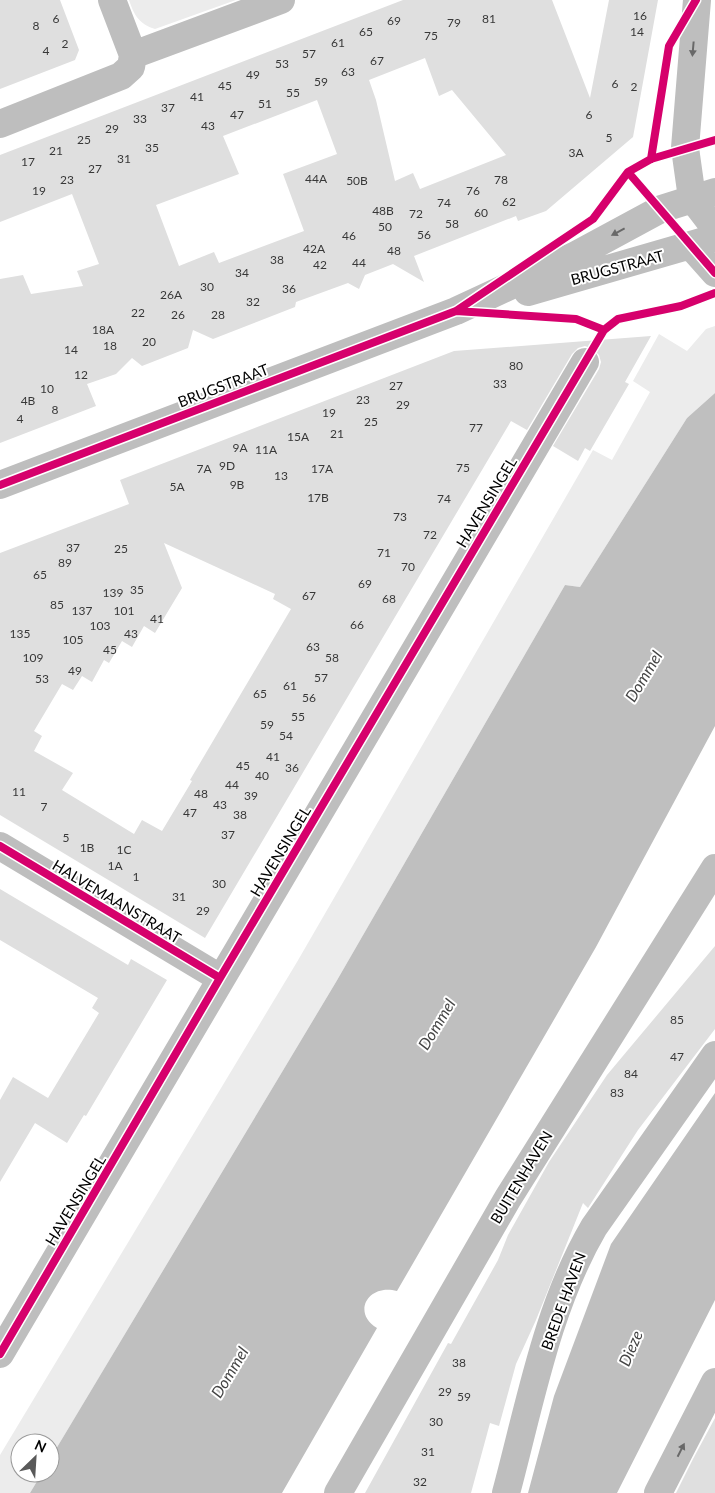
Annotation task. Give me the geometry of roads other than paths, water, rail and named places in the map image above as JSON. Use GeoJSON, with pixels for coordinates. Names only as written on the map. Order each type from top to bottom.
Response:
{"type":"FeatureCollection","features":[{"type":"Feature","properties":{"kind":"street"},"geometry":{"type":"LineString","coordinates":[[0,124],[121,76],[131,67],[132,54],[112,0]]}},
{"type":"Feature","properties":{"kind":"street"},"geometry":{"type":"LineString","coordinates":[[132,54],[281,0]]}},
{"type":"Feature","properties":{"kind":"street"},"geometry":{"type":"LineString","coordinates":[[696,0],[684,148],[704,195],[715,228]]}},
{"type":"Feature","properties":{"kind":"street","name":"BRUGSTRAAT"},"geometry":{"type":"LineString","coordinates":[[0,485],[456,312],[574,256],[661,209],[704,195]]}},
{"type":"Feature","properties":{"kind":"street"},"geometry":{"type":"LineString","coordinates":[[703,242],[715,273]]}},
{"type":"Feature","properties":{"kind":"street","name":"BRUGSTRAAT"},"geometry":{"type":"LineString","coordinates":[[456,312],[703,242]]}},
{"type":"Feature","properties":{"kind":"street","name":"HAVENSINGEL"},"geometry":{"type":"LineString","coordinates":[[0,1354],[585,362]]}},
{"type":"Feature","properties":{"kind":"street","name":"HALVEMAANSTRAAT"},"geometry":{"type":"LineString","coordinates":[[0,846],[220,978]]}},
{"type":"Feature","properties":{"kind":"street","name":"BUITENHAVEN"},"geometry":{"type":"LineString","coordinates":[[338,1493],[508,1198],[715,868]]}},
{"type":"Feature","properties":{"kind":"street","name":"BREDE HAVEN"},"geometry":{"type":"LineString","coordinates":[[506,1493],[559,1303],[582,1248],[594,1227],[715,1056]]}},
{"type":"Feature","properties":{"kind":"street"},"geometry":{"type":"LineString","coordinates":[[658,1493],[715,1382]]}},
{"type":"Feature","properties":{"kind":"water","name":"Dommel"},"geometry":{"type":"Polygon","coordinates":[[[715,393],[715,726],[596,947],[397,1291],[378,1291],[367,1300],[365,1314],[369,1321],[377,1328],[282,1493],[30,1493],[36,1483],[60,1483],[60,1442],[336,982],[565,585],[580,587],[687,418],[715,393]]]}},
{"type":"Feature","properties":{"kind":"water","name":"Dieze"},"geometry":{"type":"Polygon","coordinates":[[[715,1093],[715,1300],[617,1493],[528,1493],[554,1396],[611,1244],[715,1093]]]}}]}
